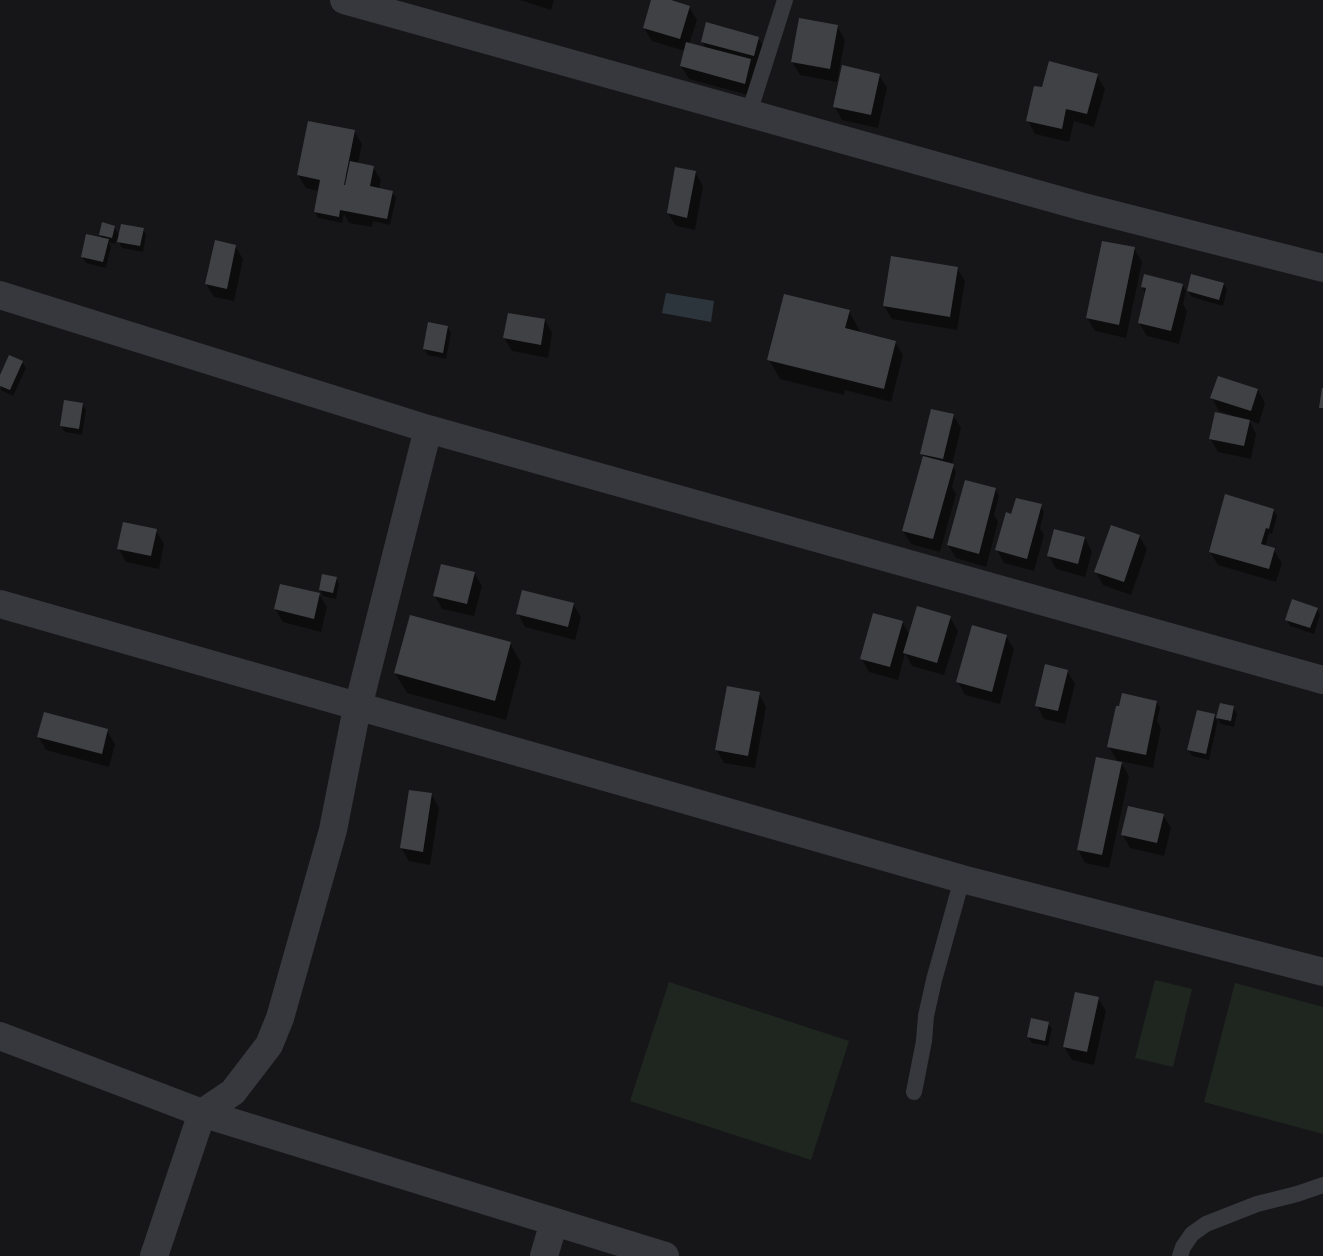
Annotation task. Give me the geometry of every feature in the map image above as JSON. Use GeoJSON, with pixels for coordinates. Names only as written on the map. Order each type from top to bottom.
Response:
{"type":"FeatureCollection","features":[{"type":"Feature","properties":{"kind":"street"},"geometry":{"type":"LineString","coordinates":[[344,0],[1080,206],[1323,268]]}},
{"type":"Feature","properties":{"kind":"street"},"geometry":{"type":"LineString","coordinates":[[0,295],[428,429],[1323,680]]}},
{"type":"Feature","properties":{"kind":"street"},"geometry":{"type":"LineString","coordinates":[[154,1256],[202,1113],[233,1092],[269,1045],[280,1018],[333,830],[358,706],[428,429]]}},
{"type":"Feature","properties":{"kind":"street"},"geometry":{"type":"LineString","coordinates":[[0,604],[962,879],[1323,972]]}},
{"type":"Feature","properties":{"kind":"street"},"geometry":{"type":"LineString","coordinates":[[0,1036],[202,1113],[665,1256]]}},
{"type":"Feature","properties":{"kind":"street"},"geometry":{"type":"LineString","coordinates":[[544,1256],[554,1222]]}},
{"type":"Feature","properties":{"kind":"lane"},"geometry":{"type":"LineString","coordinates":[[749,114],[785,0]]}},
{"type":"Feature","properties":{"kind":"lane"},"geometry":{"type":"LineString","coordinates":[[914,1092],[932,989],[962,879]]}},
{"type":"Feature","properties":{"kind":"lane"},"geometry":{"type":"LineString","coordinates":[[1180,1256],[1192,1234],[1206,1224],[1257,1204],[1323,1185]]}},
{"type":"Feature","properties":{"kind":"shaded area"},"geometry":{"type":"Polygon","coordinates":[[[666,293],[714,301],[711,322],[662,313],[666,293]]]}},
{"type":"Feature","properties":{"kind":"shaded area"},"geometry":{"type":"Polygon","coordinates":[[[1155,980],[1192,989],[1173,1067],[1135,1058],[1155,980]]]}},
{"type":"Feature","properties":{"kind":"shaded area"},"geometry":{"type":"Polygon","coordinates":[[[669,982],[849,1041],[811,1160],[630,1101],[669,982]]]}},
{"type":"Feature","properties":{"kind":"shaded area"},"geometry":{"type":"Polygon","coordinates":[[[1235,983],[1323,1007],[1323,1134],[1204,1102],[1235,983]]]}},
{"type":"Feature","properties":{"kind":"building"},"geometry":{"type":"Polygon","coordinates":[[[651,0],[671,0],[690,6],[680,39],[643,28],[651,0]]]}},
{"type":"Feature","properties":{"kind":"building"},"geometry":{"type":"Polygon","coordinates":[[[799,18],[838,25],[830,69],[791,62],[799,18]]]}},
{"type":"Feature","properties":{"kind":"building"},"geometry":{"type":"Polygon","coordinates":[[[706,22],[759,37],[754,56],[701,42],[706,22]]]}},
{"type":"Feature","properties":{"kind":"building"},"geometry":{"type":"Polygon","coordinates":[[[686,42],[751,59],[745,84],[680,66],[686,42]]]}},
{"type":"Feature","properties":{"kind":"building"},"geometry":{"type":"Polygon","coordinates":[[[1049,61],[1098,74],[1087,114],[1066,109],[1062,129],[1026,121],[1034,86],[1042,87],[1049,61]]]}},
{"type":"Feature","properties":{"kind":"building"},"geometry":{"type":"Polygon","coordinates":[[[842,65],[880,74],[871,115],[833,107],[842,65]]]}},
{"type":"Feature","properties":{"kind":"building"},"geometry":{"type":"Polygon","coordinates":[[[308,121],[355,130],[344,185],[350,161],[374,166],[370,186],[393,191],[387,219],[340,210],[339,217],[314,212],[320,180],[297,175],[308,121]]]}},
{"type":"Feature","properties":{"kind":"building"},"geometry":{"type":"Polygon","coordinates":[[[675,167],[696,171],[687,218],[667,213],[675,167]]]}},
{"type":"Feature","properties":{"kind":"building"},"geometry":{"type":"Polygon","coordinates":[[[102,222],[115,226],[112,238],[99,235],[102,222]]]}},
{"type":"Feature","properties":{"kind":"building"},"geometry":{"type":"Polygon","coordinates":[[[121,224],[144,228],[140,246],[117,242],[121,224]]]}},
{"type":"Feature","properties":{"kind":"building"},"geometry":{"type":"Polygon","coordinates":[[[86,234],[109,239],[103,262],[81,257],[86,234]]]}},
{"type":"Feature","properties":{"kind":"building"},"geometry":{"type":"Polygon","coordinates":[[[215,240],[236,245],[227,289],[205,284],[215,240]]]}},
{"type":"Feature","properties":{"kind":"building"},"geometry":{"type":"Polygon","coordinates":[[[1102,241],[1135,247],[1119,325],[1086,318],[1102,241]]]}},
{"type":"Feature","properties":{"kind":"building"},"geometry":{"type":"Polygon","coordinates":[[[891,256],[958,267],[950,317],[883,306],[891,256]]]}},
{"type":"Feature","properties":{"kind":"building"},"geometry":{"type":"Polygon","coordinates":[[[1144,274],[1183,284],[1171,331],[1138,323],[1146,288],[1141,287],[1144,274]]]}},
{"type":"Feature","properties":{"kind":"building"},"geometry":{"type":"Polygon","coordinates":[[[1191,274],[1224,283],[1219,300],[1187,291],[1191,274]]]}},
{"type":"Feature","properties":{"kind":"building"},"geometry":{"type":"Polygon","coordinates":[[[784,294],[850,310],[845,328],[896,341],[884,389],[767,360],[784,294]]]}},
{"type":"Feature","properties":{"kind":"building"},"geometry":{"type":"Polygon","coordinates":[[[508,313],[545,319],[541,345],[503,338],[508,313]]]}},
{"type":"Feature","properties":{"kind":"building"},"geometry":{"type":"Polygon","coordinates":[[[428,322],[448,326],[443,353],[423,349],[428,322]]]}},
{"type":"Feature","properties":{"kind":"building"},"geometry":{"type":"Polygon","coordinates":[[[9,355],[23,361],[10,390],[0,386],[0,375],[9,355]]]}},
{"type":"Feature","properties":{"kind":"building"},"geometry":{"type":"Polygon","coordinates":[[[1218,376],[1258,389],[1251,411],[1210,398],[1218,376]]]}},
{"type":"Feature","properties":{"kind":"building"},"geometry":{"type":"Polygon","coordinates":[[[1322,388],[1323,408],[1319,408],[1322,388]]]}},
{"type":"Feature","properties":{"kind":"building"},"geometry":{"type":"Polygon","coordinates":[[[64,400],[83,403],[79,429],[60,426],[64,400]]]}},
{"type":"Feature","properties":{"kind":"building"},"geometry":{"type":"Polygon","coordinates":[[[931,409],[954,414],[943,459],[920,454],[931,409]]]}},
{"type":"Feature","properties":{"kind":"building"},"geometry":{"type":"Polygon","coordinates":[[[1215,412],[1250,420],[1244,446],[1209,439],[1215,412]]]}},
{"type":"Feature","properties":{"kind":"building"},"geometry":{"type":"Polygon","coordinates":[[[923,456],[954,464],[933,539],[902,531],[923,456]]]}},
{"type":"Feature","properties":{"kind":"building"},"geometry":{"type":"Polygon","coordinates":[[[965,480],[996,488],[979,554],[947,545],[965,480]]]}},
{"type":"Feature","properties":{"kind":"building"},"geometry":{"type":"Polygon","coordinates":[[[1225,494],[1274,509],[1269,529],[1266,528],[1261,544],[1275,548],[1269,569],[1209,552],[1225,494]]]}},
{"type":"Feature","properties":{"kind":"building"},"geometry":{"type":"Polygon","coordinates":[[[1016,498],[1042,504],[1027,559],[995,550],[1006,512],[1011,514],[1016,498]]]}},
{"type":"Feature","properties":{"kind":"building"},"geometry":{"type":"Polygon","coordinates":[[[123,522],[157,529],[151,556],[117,549],[123,522]]]}},
{"type":"Feature","properties":{"kind":"building"},"geometry":{"type":"Polygon","coordinates":[[[1111,525],[1140,535],[1124,582],[1094,572],[1111,525]]]}},
{"type":"Feature","properties":{"kind":"building"},"geometry":{"type":"Polygon","coordinates":[[[1054,529],[1085,537],[1078,564],[1047,556],[1054,529]]]}},
{"type":"Feature","properties":{"kind":"building"},"geometry":{"type":"Polygon","coordinates":[[[441,564],[475,572],[467,604],[433,596],[441,564]]]}},
{"type":"Feature","properties":{"kind":"building"},"geometry":{"type":"Polygon","coordinates":[[[322,574],[337,577],[333,593],[319,590],[322,574]]]}},
{"type":"Feature","properties":{"kind":"building"},"geometry":{"type":"Polygon","coordinates":[[[280,584],[320,593],[314,619],[274,609],[280,584]]]}},
{"type":"Feature","properties":{"kind":"building"},"geometry":{"type":"Polygon","coordinates":[[[522,590],[574,603],[568,627],[516,614],[522,590]]]}},
{"type":"Feature","properties":{"kind":"building"},"geometry":{"type":"Polygon","coordinates":[[[1292,599],[1318,608],[1310,628],[1285,620],[1292,599]]]}},
{"type":"Feature","properties":{"kind":"building"},"geometry":{"type":"Polygon","coordinates":[[[917,606],[951,616],[937,663],[903,653],[917,606]]]}},
{"type":"Feature","properties":{"kind":"building"},"geometry":{"type":"Polygon","coordinates":[[[873,613],[903,621],[890,667],[860,659],[873,613]]]}},
{"type":"Feature","properties":{"kind":"building"},"geometry":{"type":"Polygon","coordinates":[[[410,615],[511,642],[495,701],[394,673],[410,615]]]}},
{"type":"Feature","properties":{"kind":"building"},"geometry":{"type":"Polygon","coordinates":[[[972,625],[1007,635],[992,692],[956,682],[972,625]]]}},
{"type":"Feature","properties":{"kind":"building"},"geometry":{"type":"Polygon","coordinates":[[[1045,664],[1068,670],[1058,711],[1035,706],[1045,664]]]}},
{"type":"Feature","properties":{"kind":"building"},"geometry":{"type":"Polygon","coordinates":[[[727,686],[760,692],[748,756],[715,750],[727,686]]]}},
{"type":"Feature","properties":{"kind":"building"},"geometry":{"type":"Polygon","coordinates":[[[1122,693],[1157,701],[1146,755],[1107,747],[1116,706],[1119,706],[1122,693]]]}},
{"type":"Feature","properties":{"kind":"building"},"geometry":{"type":"Polygon","coordinates":[[[1220,703],[1234,706],[1231,721],[1216,718],[1220,703]]]}},
{"type":"Feature","properties":{"kind":"building"},"geometry":{"type":"Polygon","coordinates":[[[1197,710],[1215,714],[1206,754],[1187,750],[1197,710]]]}},
{"type":"Feature","properties":{"kind":"building"},"geometry":{"type":"Polygon","coordinates":[[[44,712],[108,729],[102,754],[37,737],[44,712]]]}},
{"type":"Feature","properties":{"kind":"building"},"geometry":{"type":"Polygon","coordinates":[[[1096,757],[1122,762],[1102,855],[1077,850],[1096,757]]]}},
{"type":"Feature","properties":{"kind":"building"},"geometry":{"type":"Polygon","coordinates":[[[409,790],[432,793],[423,852],[400,848],[409,790]]]}},
{"type":"Feature","properties":{"kind":"building"},"geometry":{"type":"Polygon","coordinates":[[[1128,806],[1164,814],[1157,843],[1121,835],[1128,806]]]}},
{"type":"Feature","properties":{"kind":"building"},"geometry":{"type":"Polygon","coordinates":[[[1075,992],[1099,997],[1087,1052],[1063,1047],[1075,992]]]}},
{"type":"Feature","properties":{"kind":"building"},"geometry":{"type":"Polygon","coordinates":[[[1031,1018],[1049,1022],[1045,1041],[1027,1037],[1031,1018]]]}}]}
